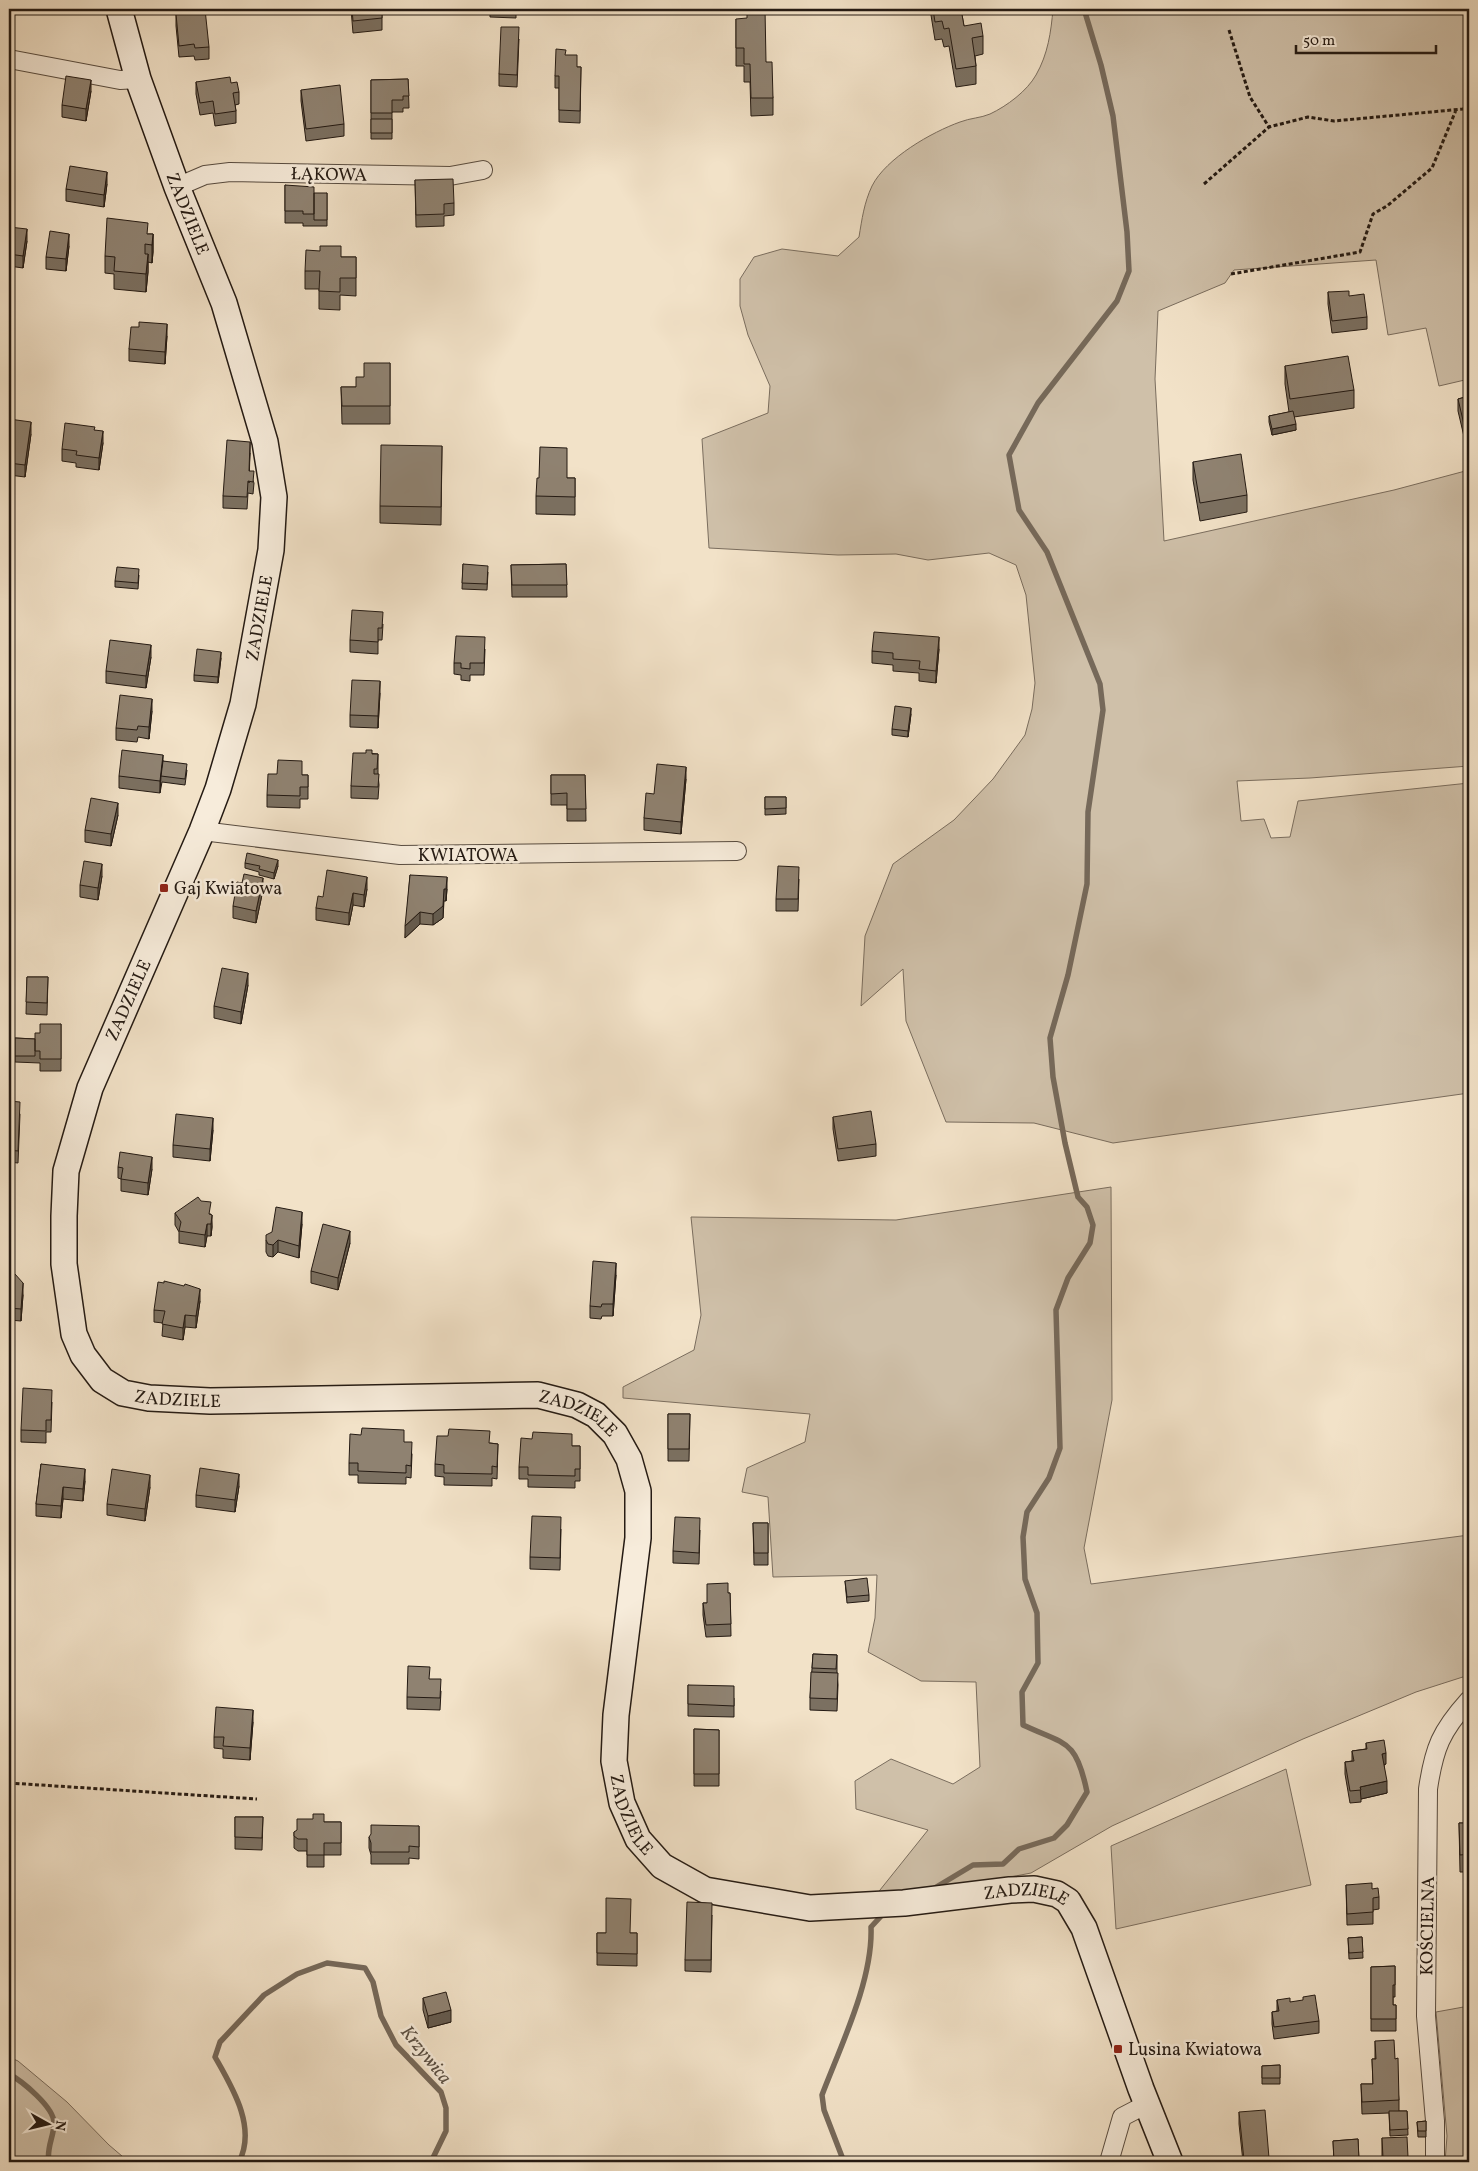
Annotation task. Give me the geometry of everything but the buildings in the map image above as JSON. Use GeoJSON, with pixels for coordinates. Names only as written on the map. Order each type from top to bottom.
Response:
{"type":"FeatureCollection","features":[{"type":"Feature","properties":{"kind":"street","name":"ZADZIELE"},"geometry":{"type":"LineString","coordinates":[[119,9],[138,79],[178,188],[224,303],[265,442],[274,497],[271,550],[243,704],[218,789],[202,831],[90,1088],[66,1171],[64,1264],[74,1334],[83,1355],[102,1380],[123,1393],[149,1398],[210,1402],[538,1395],[577,1404],[596,1415],[615,1434],[630,1459],[638,1490],[638,1538],[616,1714],[614,1761],[622,1802],[638,1839],[662,1866],[705,1890],[810,1908],[904,1903],[1010,1890],[1034,1889],[1057,1894],[1068,1901],[1084,1928],[1144,2096],[1170,2162]]}},
{"type":"Feature","properties":{"kind":"street"},"geometry":{"type":"LineString","coordinates":[[9,59],[120,80],[138,79]]}},
{"type":"Feature","properties":{"kind":"street","name":"ŁĄKOWA"},"geometry":{"type":"LineString","coordinates":[[178,188],[205,175],[230,172],[450,176],[483,170]]}},
{"type":"Feature","properties":{"kind":"street","name":"KWIATOWA"},"geometry":{"type":"LineString","coordinates":[[202,831],[400,855],[737,851]]}},
{"type":"Feature","properties":{"kind":"street","name":"KOŚCIELNA"},"geometry":{"type":"LineString","coordinates":[[1435,2162],[1435,2121],[1426,2016],[1428,1788],[1433,1756],[1442,1736],[1456,1714],[1469,1700]]}},
{"type":"Feature","properties":{"kind":"street"},"geometry":{"type":"LineString","coordinates":[[1109,2162],[1122,2117],[1144,2096]]}},
{"type":"Feature","properties":{"kind":"path"},"geometry":{"type":"LineString","coordinates":[[1229,30],[1250,98],[1269,127]]}},
{"type":"Feature","properties":{"kind":"path"},"geometry":{"type":"LineString","coordinates":[[1204,184],[1269,127],[1308,117],[1334,121],[1456,110],[1463,109],[1469,105]]}},
{"type":"Feature","properties":{"kind":"path"},"geometry":{"type":"LineString","coordinates":[[1231,274],[1360,252],[1373,214],[1387,206],[1432,168],[1456,110]]}},
{"type":"Feature","properties":{"kind":"path"},"geometry":{"type":"LineString","coordinates":[[9,1783],[257,1798]]}},
{"type":"Feature","properties":{"kind":"shaded area"},"geometry":{"type":"Polygon","coordinates":[[[1053,9],[1469,9],[1469,379],[1439,386],[1426,328],[1388,335],[1376,260],[1234,270],[1225,283],[1158,311],[1155,379],[1164,541],[1394,490],[1469,470],[1469,766],[1310,778],[1237,781],[1241,821],[1264,819],[1271,838],[1290,837],[1298,801],[1469,783],[1469,1093],[1113,1143],[1034,1123],[946,1122],[906,1021],[903,969],[861,1006],[865,936],[893,864],[954,820],[993,779],[1025,735],[1032,709],[1035,683],[1026,595],[1016,565],[989,553],[928,560],[896,554],[838,555],[709,548],[702,439],[768,413],[770,386],[748,335],[740,306],[740,279],[754,257],[782,249],[838,256],[859,237],[869,192],[879,176],[899,156],[936,132],[960,122],[996,111],[1016,98],[1027,87],[1036,75],[1046,51],[1053,9]]]}},
{"type":"Feature","properties":{"kind":"shaded area"},"geometry":{"type":"Polygon","coordinates":[[[1111,1187],[1112,1400],[1084,1548],[1091,1584],[1469,1535],[1469,1675],[1416,1692],[1303,1739],[1112,1826],[1031,1873],[938,1891],[876,1895],[928,1830],[856,1809],[855,1781],[891,1759],[953,1784],[980,1767],[976,1682],[921,1681],[868,1652],[875,1618],[877,1575],[773,1577],[768,1497],[742,1492],[747,1468],[805,1442],[810,1414],[623,1398],[623,1387],[694,1350],[701,1315],[691,1217],[896,1220],[1111,1187]]]}},
{"type":"Feature","properties":{"kind":"shaded area"},"geometry":{"type":"Polygon","coordinates":[[[1286,1769],[1311,1885],[1116,1929],[1111,1846],[1286,1769]]]}},
{"type":"Feature","properties":{"kind":"shaded area"},"geometry":{"type":"Polygon","coordinates":[[[1469,2006],[1469,2162],[1445,2162],[1447,2136],[1436,2012],[1469,2006]]]}},
{"type":"Feature","properties":{"kind":"shaded area"},"geometry":{"type":"Polygon","coordinates":[[[9,2057],[18,2061],[67,2102],[109,2145],[129,2162],[9,2162],[9,2057]]]}},
{"type":"Feature","properties":{"kind":"waterway"},"geometry":{"type":"LineString","coordinates":[[933,1889],[973,1865],[1003,1864],[1019,1849],[1054,1838],[1067,1825],[1087,1792],[1078,1762],[1067,1746],[1023,1725],[1022,1692],[1038,1663],[1037,1613],[1025,1579],[1023,1537],[1027,1512],[1049,1478],[1060,1448],[1056,1310],[1068,1278],[1090,1243],[1093,1225],[1087,1207],[1078,1197],[1065,1143],[1053,1077],[1050,1038],[1068,975],[1087,884],[1088,812],[1103,710],[1100,684],[1047,552],[1019,510],[1009,455],[1038,403],[1117,301],[1129,271],[1127,232],[1113,116],[1101,65],[1084,9]]}},
{"type":"Feature","properties":{"kind":"waterway"},"geometry":{"type":"LineString","coordinates":[[844,2162],[824,2110],[822,2095],[861,1990],[867,1969],[871,1927],[883,1914]]}},
{"type":"Feature","properties":{"kind":"waterway","name":"Krzywica"},"geometry":{"type":"LineString","coordinates":[[239,2162],[244,2149],[244,2121],[235,2094],[215,2057],[220,2042],[264,1995],[297,1974],[327,1963],[365,1968],[373,1982],[381,2016],[396,2045],[441,2092],[446,2108],[446,2131],[431,2162]]}},
{"type":"Feature","properties":{"kind":"waterway","name":"Krzywica"},"geometry":{"type":"LineString","coordinates":[[9,2074],[22,2082],[36,2095],[53,2117],[54,2128],[48,2157],[49,2162]]}},
{"type":"Feature","properties":{"kind":"place","name":"Gaj Kwiatowa"},"geometry":{"type":"Point","coordinates":[164,888]}},
{"type":"Feature","properties":{"kind":"place","name":"Lusina Kwiatowa"},"geometry":{"type":"Point","coordinates":[1118,2049]}}]}
